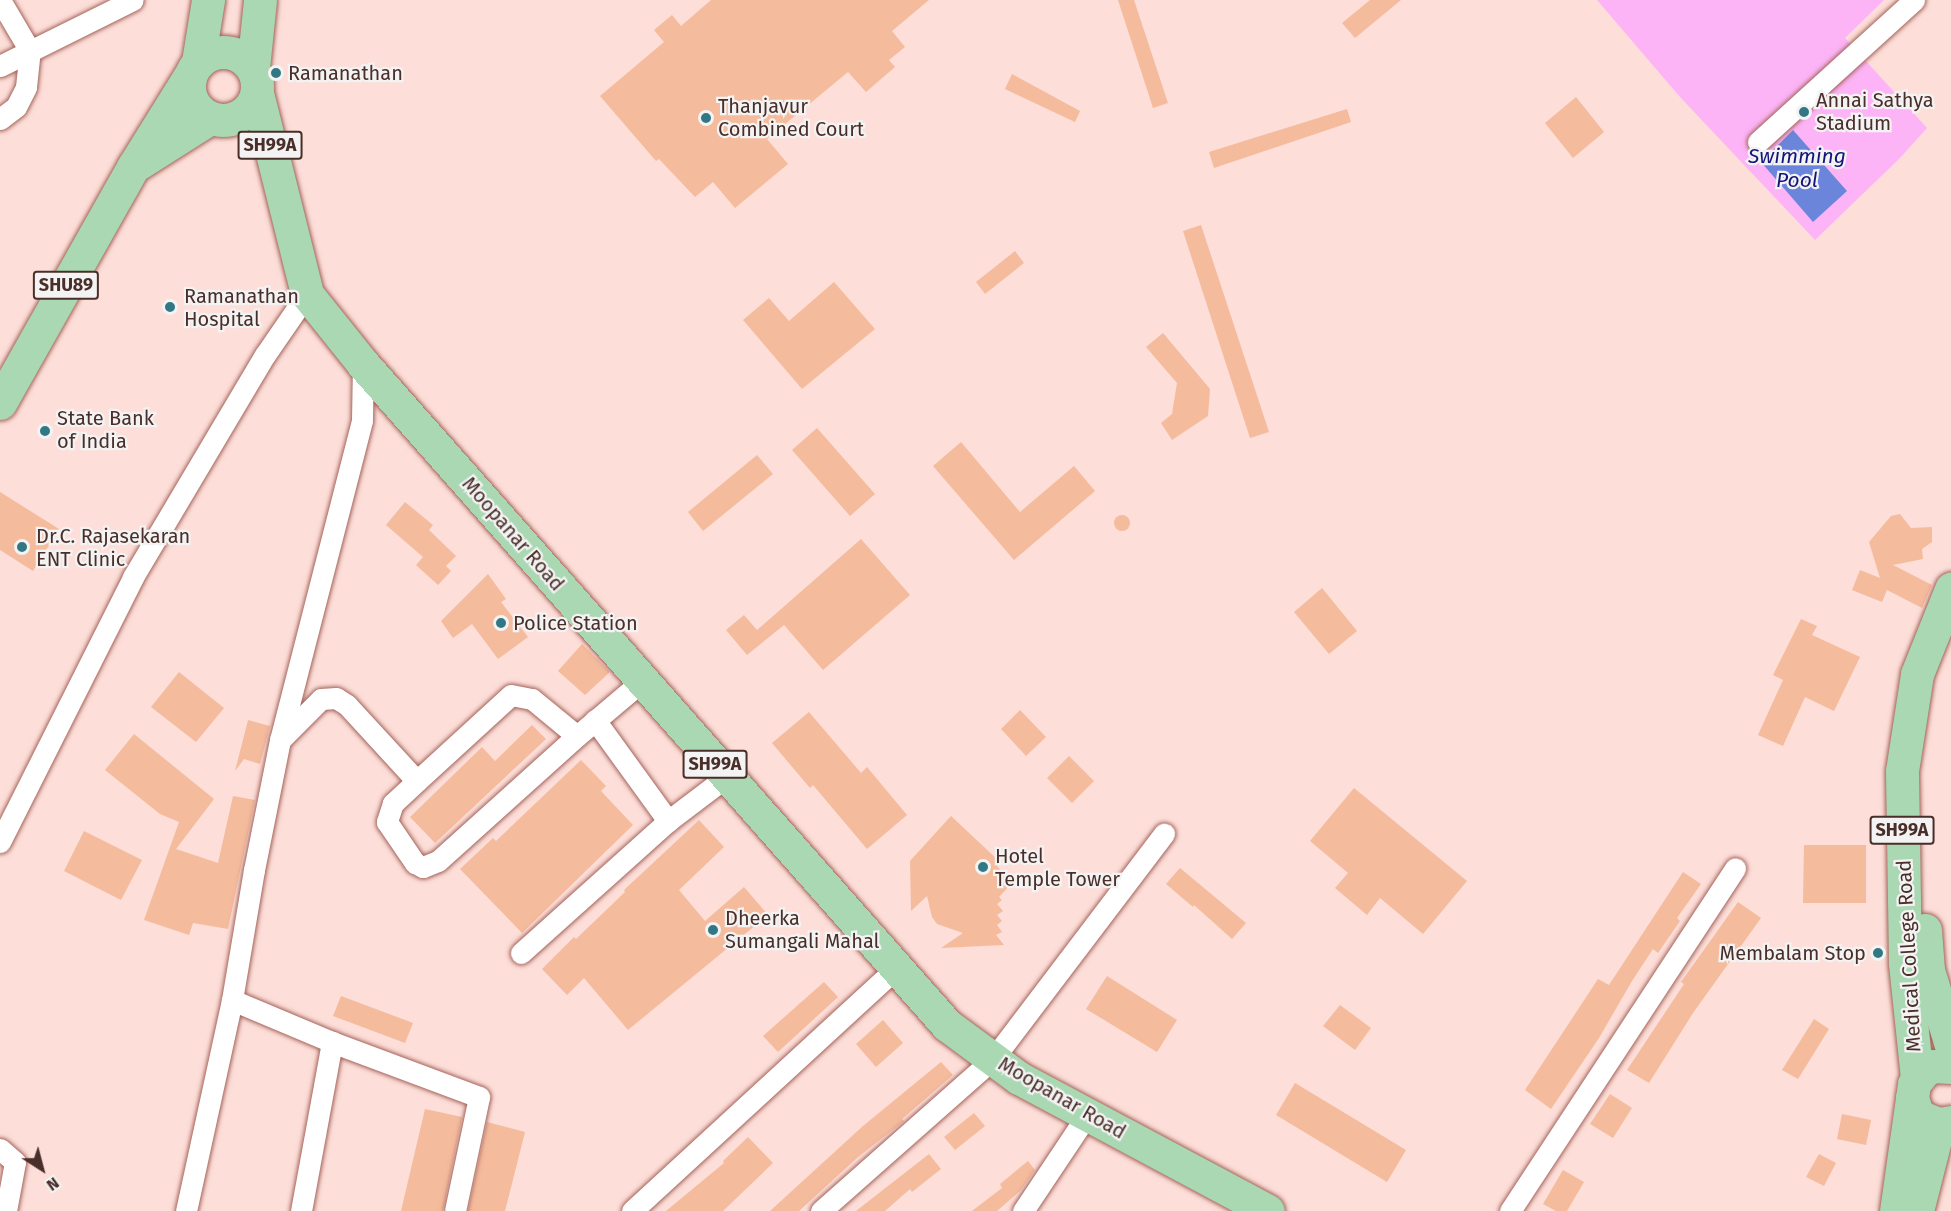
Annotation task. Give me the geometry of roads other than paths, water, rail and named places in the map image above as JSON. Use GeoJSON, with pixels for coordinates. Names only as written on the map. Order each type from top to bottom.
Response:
{"type":"FeatureCollection","features":[{"type":"Feature","properties":{"kind":"main road","name":"SHU89"},"geometry":{"type":"LineString","coordinates":[[208,0],[194,69],[188,87],[195,106],[220,118]]}},
{"type":"Feature","properties":{"kind":"main road"},"geometry":{"type":"LineString","coordinates":[[255,80],[260,0]]}},
{"type":"Feature","properties":{"kind":"main road"},"geometry":{"type":"LineString","coordinates":[[194,69],[217,52],[227,51],[246,60],[255,80]]}},
{"type":"Feature","properties":{"kind":"main road","name":"SHU89"},"geometry":{"type":"LineString","coordinates":[[0,403],[133,167],[194,69]]}},
{"type":"Feature","properties":{"kind":"main road","name":"SHU89"},"geometry":{"type":"LineString","coordinates":[[133,167],[220,118],[247,110],[255,80]]}},
{"type":"Feature","properties":{"kind":"main road","name":"Moopanar Road"},"geometry":{"type":"LineString","coordinates":[[255,80],[307,294],[363,364],[947,1025],[1019,1078],[1268,1211]]}},
{"type":"Feature","properties":{"kind":"main road","name":"Moopanar Road"},"geometry":{"type":"LineString","coordinates":[[220,118],[284,198]]}},
{"type":"Feature","properties":{"kind":"main road","name":"Medical College Road"},"geometry":{"type":"LineString","coordinates":[[1914,1088],[1905,963],[1902,771],[1951,589]]}},
{"type":"Feature","properties":{"kind":"main road","name":"Medical College Road"},"geometry":{"type":"LineString","coordinates":[[1951,647],[1928,677],[1921,876],[1928,970],[1951,1045]]}},
{"type":"Feature","properties":{"kind":"main road"},"geometry":{"type":"LineString","coordinates":[[1917,1211],[1948,1124],[1930,1122],[1917,1113],[1914,1088],[1933,1066],[1951,1067]]}},
{"type":"Feature","properties":{"kind":"main road","name":"SH99A"},"geometry":{"type":"LineString","coordinates":[[1896,1211],[1914,1088]]}},
{"type":"Feature","properties":{"kind":"main road"},"geometry":{"type":"LineString","coordinates":[[1923,1211],[1932,1196],[1940,1191],[1951,1192]]}},
{"type":"Feature","properties":{"kind":"street"},"geometry":{"type":"LineString","coordinates":[[0,0],[30,51],[26,87],[16,107],[0,119]]}},
{"type":"Feature","properties":{"kind":"street"},"geometry":{"type":"LineString","coordinates":[[0,66],[133,0]]}},
{"type":"Feature","properties":{"kind":"street"},"geometry":{"type":"LineString","coordinates":[[1758,142],[1914,0]]}},
{"type":"Feature","properties":{"kind":"street"},"geometry":{"type":"LineString","coordinates":[[0,842],[133,577],[265,355],[307,294]]}},
{"type":"Feature","properties":{"kind":"street"},"geometry":{"type":"LineString","coordinates":[[186,1211],[232,1000],[254,870],[280,740],[362,420],[363,364]]}},
{"type":"Feature","properties":{"kind":"street"},"geometry":{"type":"LineString","coordinates":[[577,736],[532,699],[511,695],[393,803],[387,822],[415,863],[423,867],[438,861],[595,720],[642,681]]}},
{"type":"Feature","properties":{"kind":"street"},"geometry":{"type":"LineString","coordinates":[[280,740],[321,699],[336,698],[347,705],[417,782]]}},
{"type":"Feature","properties":{"kind":"street"},"geometry":{"type":"LineString","coordinates":[[595,720],[668,821]]}},
{"type":"Feature","properties":{"kind":"street"},"geometry":{"type":"LineString","coordinates":[[521,953],[668,821],[726,777]]}},
{"type":"Feature","properties":{"kind":"street"},"geometry":{"type":"LineString","coordinates":[[821,1211],[993,1059],[1164,834]]}},
{"type":"Feature","properties":{"kind":"street"},"geometry":{"type":"LineString","coordinates":[[1510,1211],[1735,868]]}},
{"type":"Feature","properties":{"kind":"street"},"geometry":{"type":"LineString","coordinates":[[632,1211],[896,968]]}},
{"type":"Feature","properties":{"kind":"street"},"geometry":{"type":"LineString","coordinates":[[232,1000],[332,1042],[479,1097],[454,1211]]}},
{"type":"Feature","properties":{"kind":"street"},"geometry":{"type":"LineString","coordinates":[[301,1211],[332,1042]]}},
{"type":"Feature","properties":{"kind":"street"},"geometry":{"type":"LineString","coordinates":[[1023,1211],[1087,1114]]}},
{"type":"Feature","properties":{"kind":"street"},"geometry":{"type":"LineString","coordinates":[[0,1149],[15,1162],[6,1211]]}},
{"type":"Feature","properties":{"kind":"water","name":"Swimming Pool"},"geometry":{"type":"Polygon","coordinates":[[[1793,130],[1847,191],[1813,222],[1761,162],[1793,130]]]}},
{"type":"Feature","properties":{"kind":"place","name":"Ramanathan"},"geometry":{"type":"Point","coordinates":[276,73]}},
{"type":"Feature","properties":{"kind":"place","name":"Annai Sathya Stadium"},"geometry":{"type":"Point","coordinates":[1804,112]}},
{"type":"Feature","properties":{"kind":"place","name":"Thanjavur Combined Court"},"geometry":{"type":"Point","coordinates":[706,118]}},
{"type":"Feature","properties":{"kind":"place","name":"Ramanathan Hospital"},"geometry":{"type":"Point","coordinates":[170,307]}},
{"type":"Feature","properties":{"kind":"place","name":"State Bank of India"},"geometry":{"type":"Point","coordinates":[45,431]}},
{"type":"Feature","properties":{"kind":"place","name":"Dr.C. Rajasekaran ENT Clinic"},"geometry":{"type":"Point","coordinates":[22,547]}},
{"type":"Feature","properties":{"kind":"place","name":"Police Station"},"geometry":{"type":"Point","coordinates":[501,623]}},
{"type":"Feature","properties":{"kind":"place","name":"Hotel Temple Tower"},"geometry":{"type":"Point","coordinates":[983,867]}},
{"type":"Feature","properties":{"kind":"place","name":"Dheerka Sumangali Mahal"},"geometry":{"type":"Point","coordinates":[713,930]}},
{"type":"Feature","properties":{"kind":"place","name":"Membalam Stop"},"geometry":{"type":"Point","coordinates":[1878,953]}}]}
